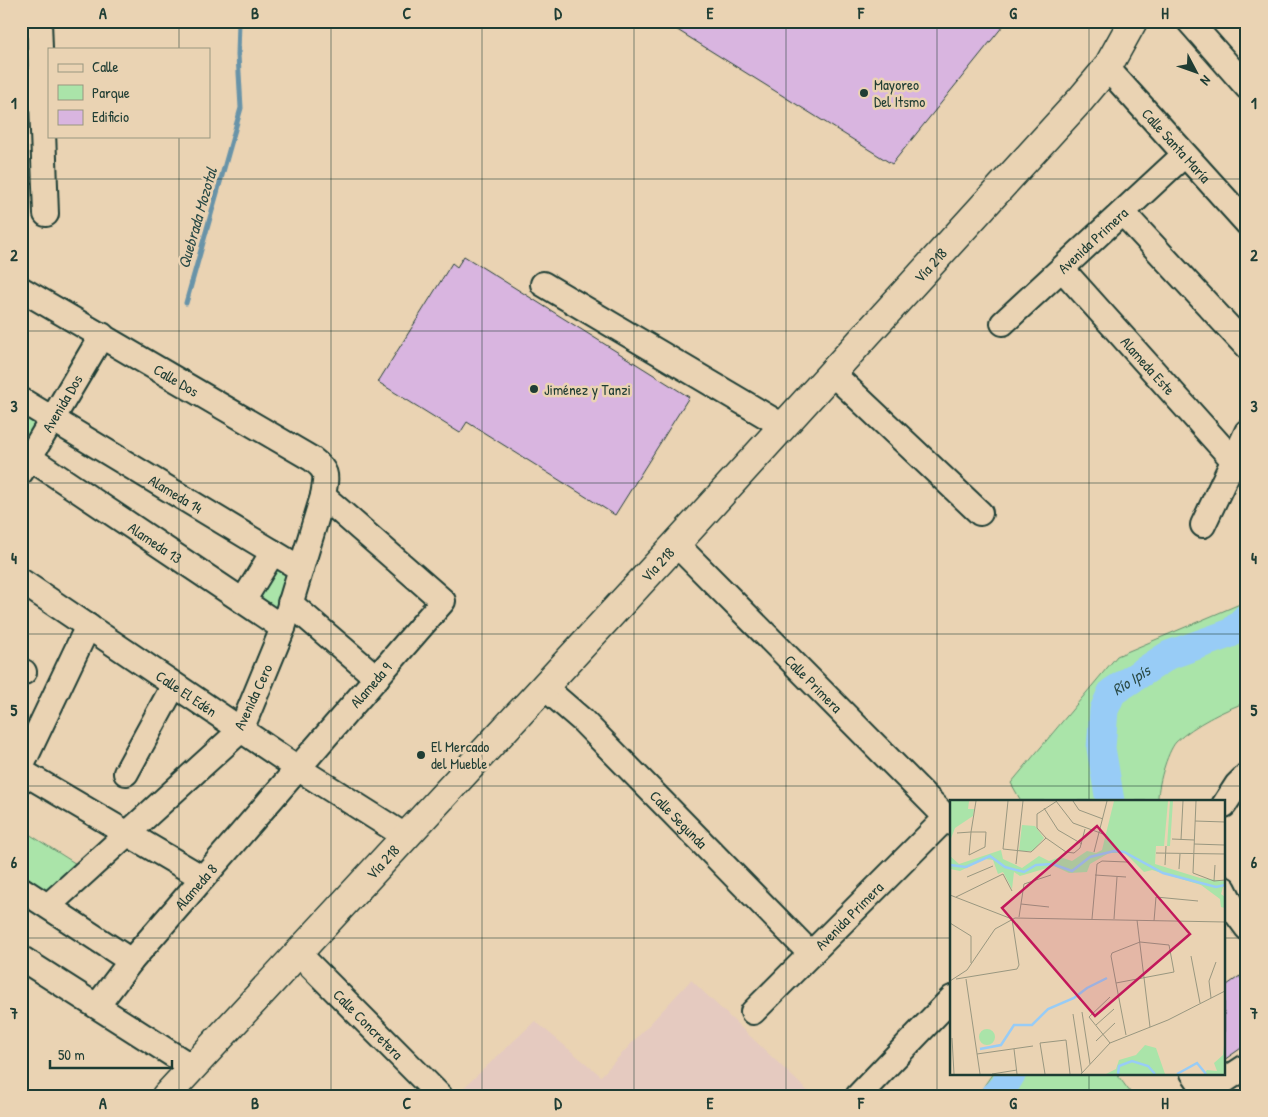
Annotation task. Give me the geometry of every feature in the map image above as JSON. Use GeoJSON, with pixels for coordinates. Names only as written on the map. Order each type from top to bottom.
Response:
{"type":"FeatureCollection","features":[{"type":"Feature","properties":{"kind":"main road","name":"Vía 218"},"geometry":{"type":"LineString","coordinates":[[166,1096],[676,544],[1107,68],[1133,21]]}},
{"type":"Feature","properties":{"kind":"street"},"geometry":{"type":"LineString","coordinates":[[39,21],[46,214]]}},
{"type":"Feature","properties":{"kind":"street"},"geometry":{"type":"LineString","coordinates":[[1190,21],[1247,87]]}},
{"type":"Feature","properties":{"kind":"street","name":"Calle Santa María"},"geometry":{"type":"LineString","coordinates":[[1107,68],[1247,223]]}},
{"type":"Feature","properties":{"kind":"street","name":"Avenida Primera"},"geometry":{"type":"LineString","coordinates":[[1002,324],[1063,270],[1184,155]]}},
{"type":"Feature","properties":{"kind":"street"},"geometry":{"type":"LineString","coordinates":[[1124,213],[1247,346]]}},
{"type":"Feature","properties":{"kind":"street","name":"Alameda Este"},"geometry":{"type":"LineString","coordinates":[[1063,270],[1233,460]]}},
{"type":"Feature","properties":{"kind":"street"},"geometry":{"type":"LineString","coordinates":[[543,284],[784,426]]}},
{"type":"Feature","properties":{"kind":"street","name":"Calle Dos"},"geometry":{"type":"LineString","coordinates":[[21,289],[312,459],[322,467],[325,486],[443,601]]}},
{"type":"Feature","properties":{"kind":"street","name":"Avenida Dos"},"geometry":{"type":"LineString","coordinates":[[24,460],[52,419],[102,335]]}},
{"type":"Feature","properties":{"kind":"street"},"geometry":{"type":"LineString","coordinates":[[832,373],[980,513]]}},
{"type":"Feature","properties":{"kind":"street","name":"Alameda 14"},"geometry":{"type":"LineString","coordinates":[[21,400],[301,569]]}},
{"type":"Feature","properties":{"kind":"street"},"geometry":{"type":"LineString","coordinates":[[1203,525],[1247,432]]}},
{"type":"Feature","properties":{"kind":"street","name":"Alameda 13"},"geometry":{"type":"LineString","coordinates":[[24,460],[283,628]]}},
{"type":"Feature","properties":{"kind":"street","name":"Avenida Cero"},"geometry":{"type":"LineString","coordinates":[[49,905],[130,834],[241,730],[283,628],[325,486]]}},
{"type":"Feature","properties":{"kind":"street","name":"Calle Primera"},"geometry":{"type":"LineString","coordinates":[[676,544],[949,821]]}},
{"type":"Feature","properties":{"kind":"street"},"geometry":{"type":"LineString","coordinates":[[243,601],[272,552]]}},
{"type":"Feature","properties":{"kind":"street","name":"Calle El Edén"},"geometry":{"type":"LineString","coordinates":[[21,581],[299,769],[405,836]]}},
{"type":"Feature","properties":{"kind":"street","name":"Alameda 9"},"geometry":{"type":"LineString","coordinates":[[299,769],[443,601]]}},
{"type":"Feature","properties":{"kind":"street"},"geometry":{"type":"LineString","coordinates":[[290,604],[377,678]]}},
{"type":"Feature","properties":{"kind":"street"},"geometry":{"type":"LineString","coordinates":[[21,767],[88,626]]}},
{"type":"Feature","properties":{"kind":"street"},"geometry":{"type":"LineString","coordinates":[[126,773],[174,685]]}},
{"type":"Feature","properties":{"kind":"street","name":"Calle Segunda"},"geometry":{"type":"LineString","coordinates":[[544,687],[582,720],[811,954]]}},
{"type":"Feature","properties":{"kind":"street","name":"Alameda 8"},"geometry":{"type":"LineString","coordinates":[[97,1006],[132,961],[299,769]]}},
{"type":"Feature","properties":{"kind":"street"},"geometry":{"type":"LineString","coordinates":[[21,771],[203,878]]}},
{"type":"Feature","properties":{"kind":"street"},"geometry":{"type":"LineString","coordinates":[[1226,802],[1237,785],[1247,775]]}},
{"type":"Feature","properties":{"kind":"street","name":"Avenida Primera"},"geometry":{"type":"LineString","coordinates":[[753,1012],[949,821]]}},
{"type":"Feature","properties":{"kind":"street"},"geometry":{"type":"LineString","coordinates":[[21,889],[49,905],[132,961]]}},
{"type":"Feature","properties":{"kind":"street"},"geometry":{"type":"LineString","coordinates":[[1226,892],[1243,917]]}},
{"type":"Feature","properties":{"kind":"street","name":"Calle Concretera"},"geometry":{"type":"LineString","coordinates":[[298,952],[440,1096]]}},
{"type":"Feature","properties":{"kind":"street"},"geometry":{"type":"LineString","coordinates":[[21,958],[192,1067]]}},
{"type":"Feature","properties":{"kind":"street"},"geometry":{"type":"LineString","coordinates":[[858,1096],[950,1000]]}},
{"type":"Feature","properties":{"kind":"street"},"geometry":{"type":"LineString","coordinates":[[1202,1089],[1247,1066]]}},
{"type":"Feature","properties":{"kind":"shaded area"},"geometry":{"type":"Polygon","coordinates":[[[691,980],[813,1096],[455,1096],[535,1021],[601,1076],[691,980]]]}},
{"type":"Feature","properties":{"kind":"green space"},"geometry":{"type":"Polygon","coordinates":[[[21,405],[45,419],[28,450],[21,445],[21,405]]]}},
{"type":"Feature","properties":{"kind":"green space"},"geometry":{"type":"Polygon","coordinates":[[[273,557],[295,571],[279,622],[248,601],[273,557]]]}},
{"type":"Feature","properties":{"kind":"green space"},"geometry":{"type":"Polygon","coordinates":[[[1247,601],[1247,702],[1210,719],[1191,730],[1176,742],[1163,770],[1158,800],[1020,800],[1011,783],[1117,656],[1247,601]]]}},
{"type":"Feature","properties":{"kind":"green space"},"geometry":{"type":"Polygon","coordinates":[[[21,829],[81,867],[46,892],[21,881],[21,829]]]}},
{"type":"Feature","properties":{"kind":"green space"},"geometry":{"type":"Polygon","coordinates":[[[992,1074],[1117,1074],[1133,1096],[977,1096],[992,1074]]]}},
{"type":"Feature","properties":{"kind":"building","name":"Mayoreo Del Itsmo"},"geometry":{"type":"Polygon","coordinates":[[[663,21],[1007,21],[892,164],[663,21]]]}},
{"type":"Feature","properties":{"kind":"building","name":"Jiménez y Tanzi"},"geometry":{"type":"Polygon","coordinates":[[[464,256],[689,397],[615,515],[467,422],[460,433],[378,382],[452,263],[457,267],[464,256]]]}},
{"type":"Feature","properties":{"kind":"building"},"geometry":{"type":"Polygon","coordinates":[[[1247,975],[1247,1044],[1226,1059],[1226,986],[1240,976],[1241,979],[1247,975]]]}},
{"type":"Feature","properties":{"kind":"waterway","name":"Quebrada Mozotal"},"geometry":{"type":"LineString","coordinates":[[186,303],[241,108],[238,55],[239,21]]}},
{"type":"Feature","properties":{"kind":"waterway","name":"Río Ipís"},"geometry":{"type":"LineString","coordinates":[[1110,800],[1101,748],[1104,710],[1112,692],[1169,655],[1231,633],[1247,617]]}},
{"type":"Feature","properties":{"kind":"waterway","name":"Río Ipís"},"geometry":{"type":"LineString","coordinates":[[994,1096],[1004,1086],[1011,1074]]}},
{"type":"Feature","properties":{"kind":"place","name":"Mayoreo Del Itsmo"},"geometry":{"type":"Point","coordinates":[864,93]}},
{"type":"Feature","properties":{"kind":"place","name":"Jiménez y Tanzi"},"geometry":{"type":"Point","coordinates":[534,389]}},
{"type":"Feature","properties":{"kind":"place","name":"El Mercado del Mueble"},"geometry":{"type":"Point","coordinates":[421,755]}}]}
